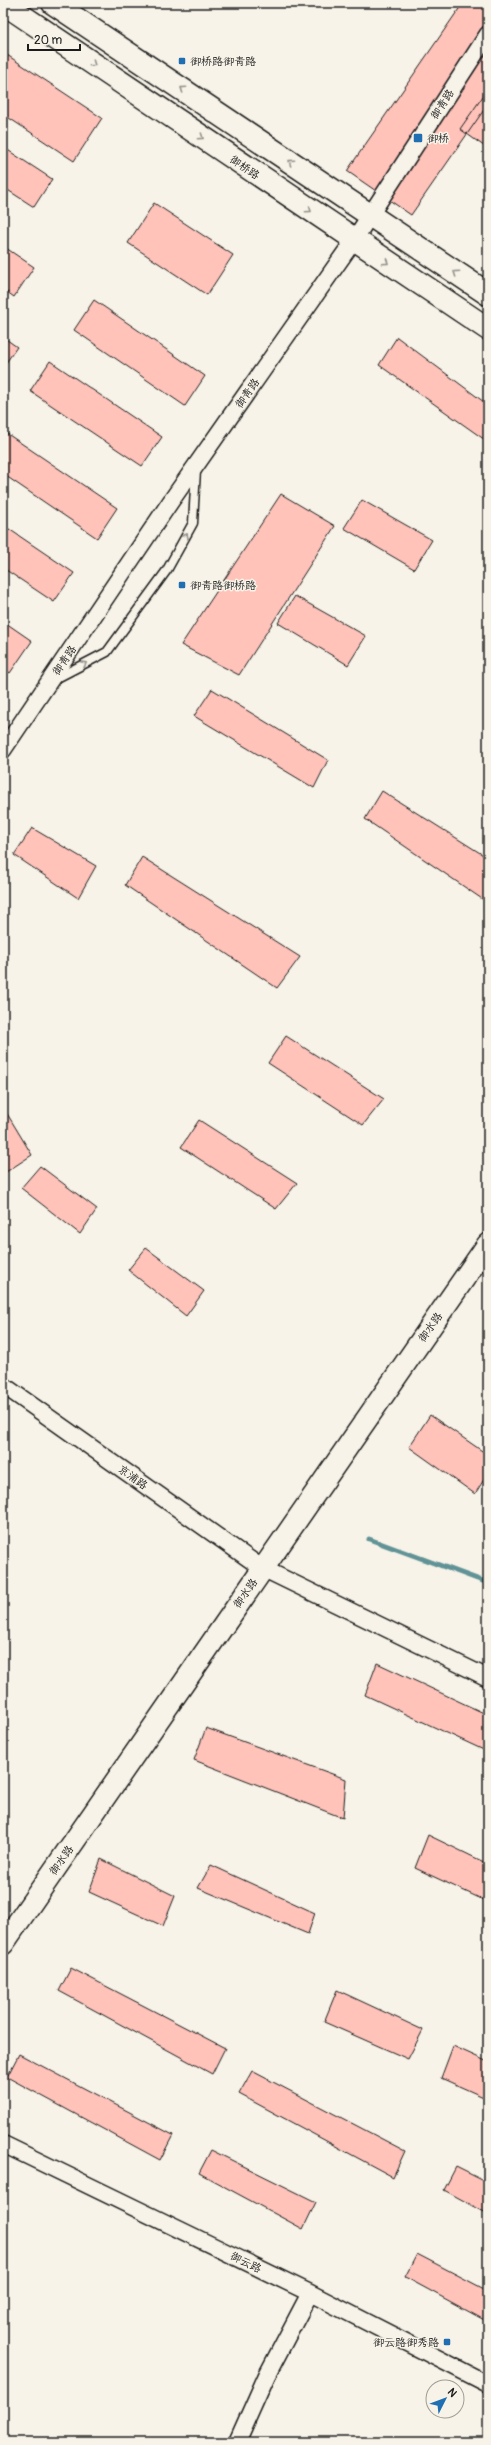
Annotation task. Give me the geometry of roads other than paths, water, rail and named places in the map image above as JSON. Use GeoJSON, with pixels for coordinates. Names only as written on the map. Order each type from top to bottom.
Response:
{"type":"FeatureCollection","features":[{"type":"Feature","properties":{"kind":"main road","name":"御桥路"},"geometry":{"type":"LineString","coordinates":[[3,3],[488,329]]}},
{"type":"Feature","properties":{"kind":"main road"},"geometry":{"type":"LineString","coordinates":[[52,3],[488,294]]}},
{"type":"Feature","properties":{"kind":"street","name":"御青路"},"geometry":{"type":"LineString","coordinates":[[3,750],[196,465],[354,240],[488,34]]}},
{"type":"Feature","properties":{"kind":"street","name":"御水路"},"geometry":{"type":"LineString","coordinates":[[3,1944],[262,1568],[488,1244]]}},
{"type":"Feature","properties":{"kind":"street","name":"京浦路"},"geometry":{"type":"LineString","coordinates":[[3,1385],[262,1568],[488,1678]]}},
{"type":"Feature","properties":{"kind":"street","name":"御云路"},"geometry":{"type":"LineString","coordinates":[[3,2144],[310,2293],[488,2384]]}},
{"type":"Feature","properties":{"kind":"street"},"geometry":{"type":"LineString","coordinates":[[237,2442],[267,2375],[310,2293]]}},
{"type":"Feature","properties":{"kind":"lane"},"geometry":{"type":"LineString","coordinates":[[49,682],[107,652],[167,570],[193,522],[196,465]]}},
{"type":"Feature","properties":{"kind":"waterway"},"geometry":{"type":"LineString","coordinates":[[369,1539],[488,1583]]}},
{"type":"Feature","properties":{"kind":"place","name":"御桥路御青路"},"geometry":{"type":"Point","coordinates":[182,61]}},
{"type":"Feature","properties":{"kind":"place","name":"御桥"},"geometry":{"type":"Point","coordinates":[418,138]}},
{"type":"Feature","properties":{"kind":"place","name":"御青路御桥路"},"geometry":{"type":"Point","coordinates":[182,585]}},
{"type":"Feature","properties":{"kind":"place","name":"御云路御秀路"},"geometry":{"type":"Point","coordinates":[447,2342]}}]}
